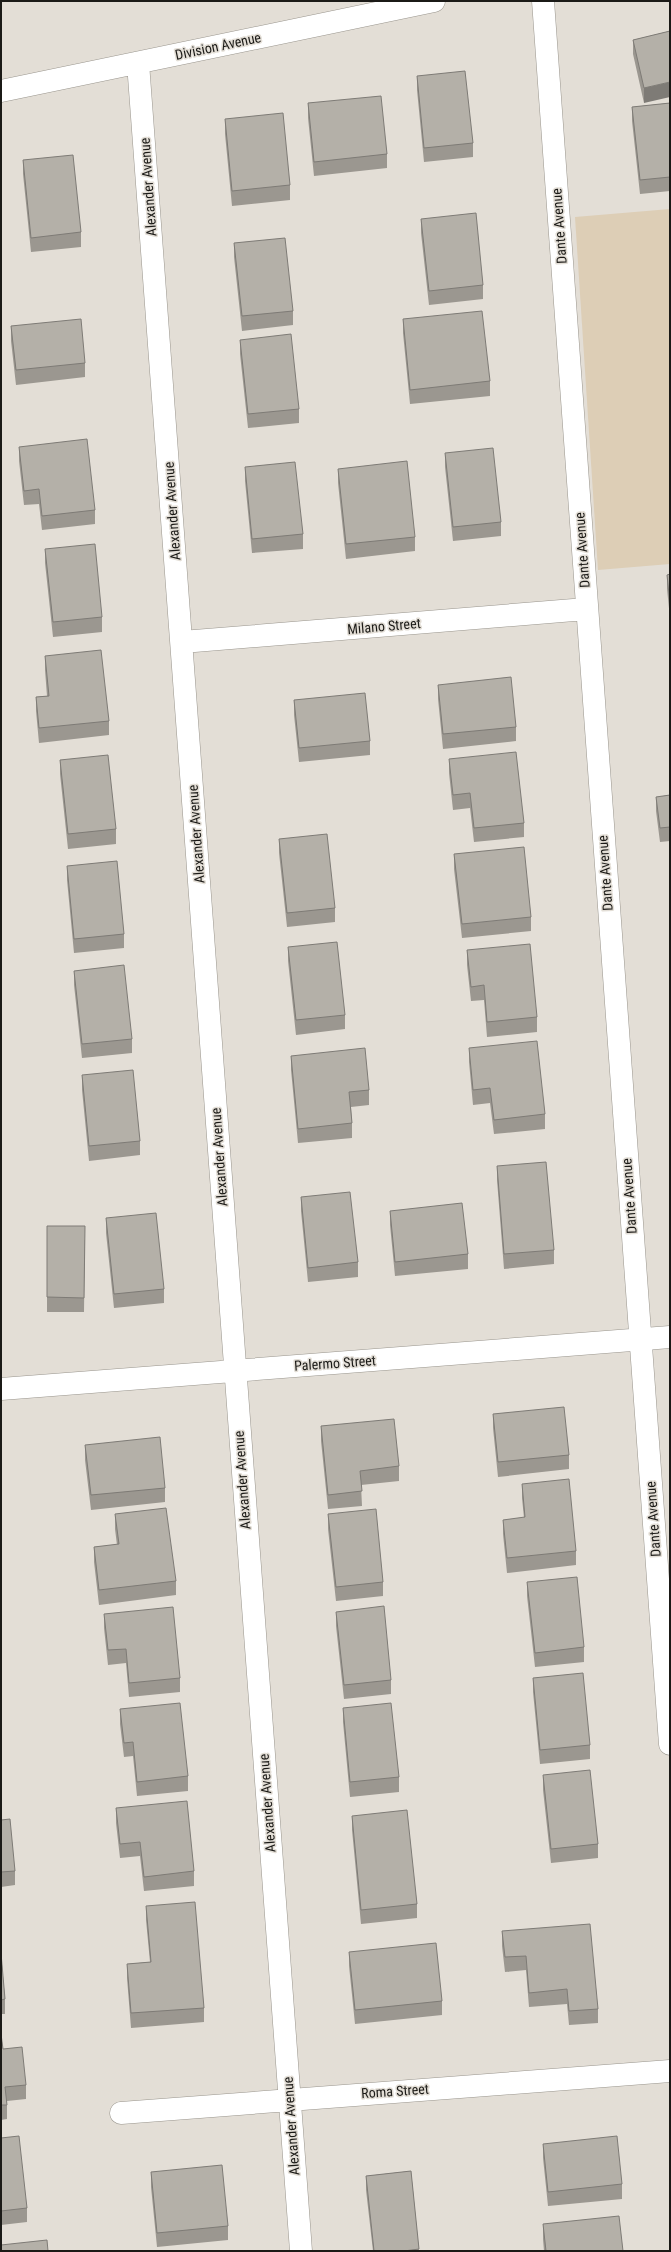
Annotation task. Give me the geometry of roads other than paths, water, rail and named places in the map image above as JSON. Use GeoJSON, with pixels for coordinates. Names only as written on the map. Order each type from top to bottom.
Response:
{"type":"FeatureCollection","features":[{"type":"Feature","properties":{"kind":"street","name":"Division Avenue"},"geometry":{"type":"LineString","coordinates":[[1,91],[434,1]]}},
{"type":"Feature","properties":{"kind":"street","name":"Dante Avenue"},"geometry":{"type":"LineString","coordinates":[[543,1],[586,609],[670,1744]]}},
{"type":"Feature","properties":{"kind":"street","name":"Alexander Avenue"},"geometry":{"type":"LineString","coordinates":[[138,63],[182,642],[234,1371],[301,2251]]}},
{"type":"Feature","properties":{"kind":"street","name":"Milano Street"},"geometry":{"type":"LineString","coordinates":[[182,642],[586,609]]}},
{"type":"Feature","properties":{"kind":"street","name":"Palermo Street"},"geometry":{"type":"LineString","coordinates":[[1,1389],[670,1337]]}},
{"type":"Feature","properties":{"kind":"street","name":"Roma Street"},"geometry":{"type":"LineString","coordinates":[[121,2113],[670,2071]]}}]}
